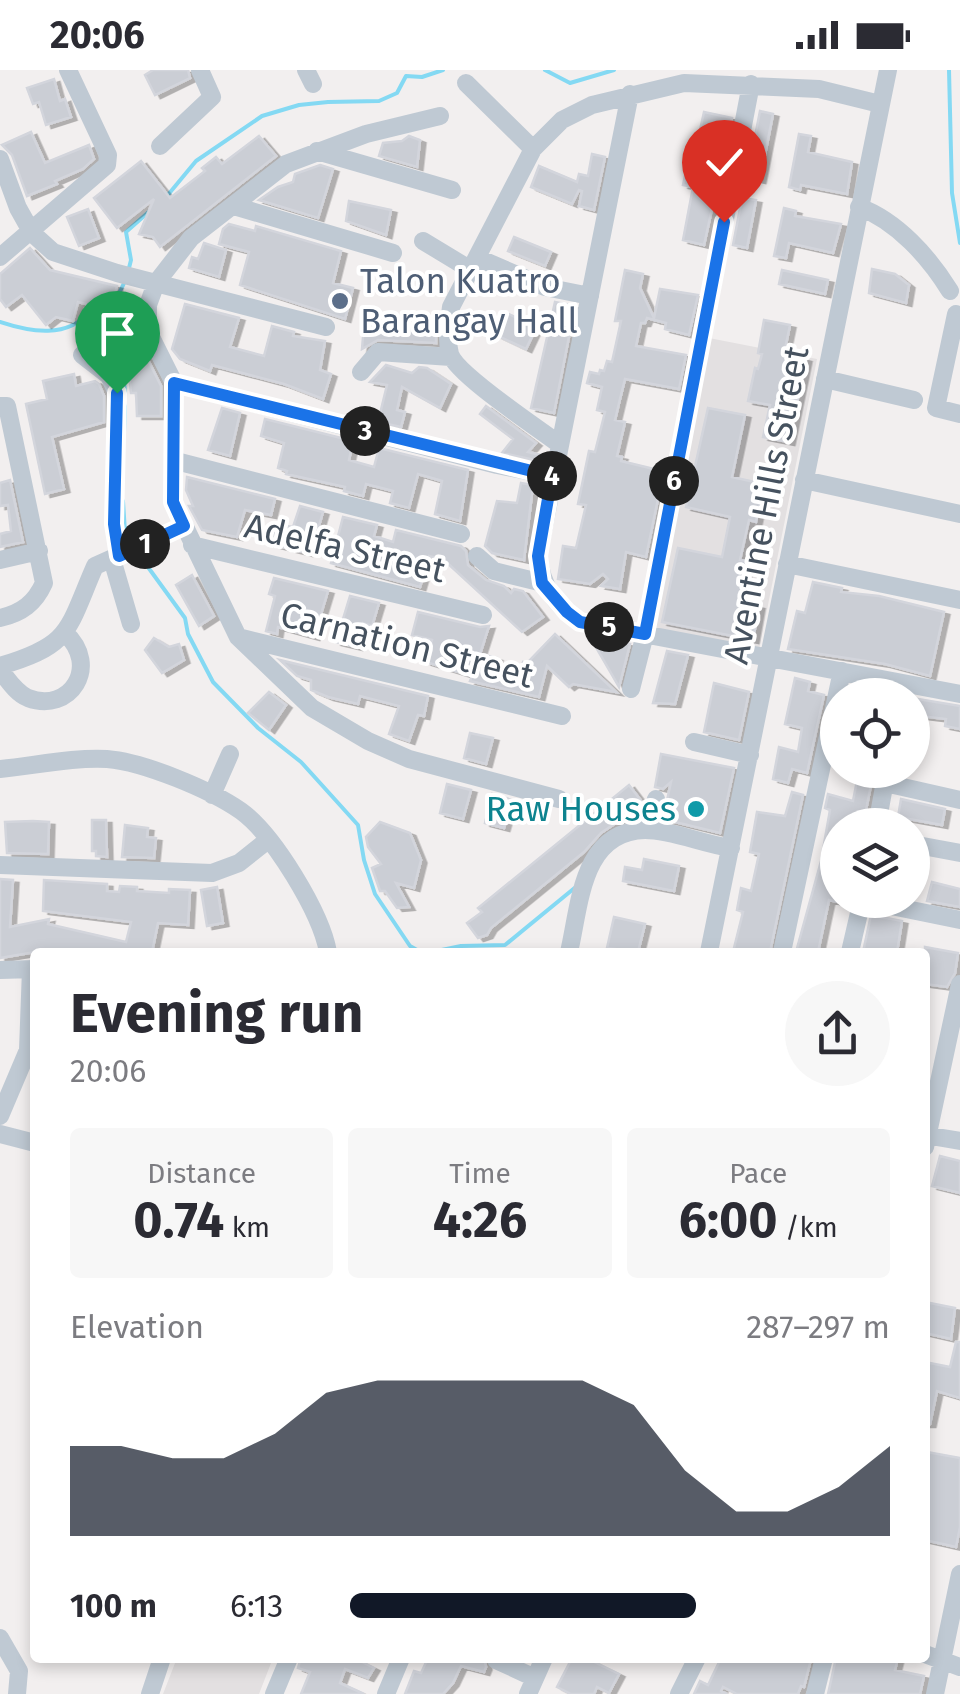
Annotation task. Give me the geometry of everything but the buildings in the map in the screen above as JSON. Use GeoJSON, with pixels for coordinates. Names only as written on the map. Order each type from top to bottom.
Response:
{"type":"FeatureCollection","features":[{"type":"Feature","properties":{"kind":"street"},"geometry":{"type":"LineString","coordinates":[[0,257],[107,166],[108,155],[68,70]]}},
{"type":"Feature","properties":{"kind":"street"},"geometry":{"type":"LineString","coordinates":[[160,146],[212,96],[200,70]]}},
{"type":"Feature","properties":{"kind":"street","name":"Aventine Hills Street"},"geometry":{"type":"LineString","coordinates":[[710,948],[888,70]]}},
{"type":"Feature","properties":{"kind":"street"},"geometry":{"type":"LineString","coordinates":[[559,444],[468,376],[451,357],[448,332],[450,307],[533,148],[562,120],[592,105],[684,76],[819,89],[880,104]]}},
{"type":"Feature","properties":{"kind":"street"},"geometry":{"type":"LineString","coordinates":[[466,82],[533,148]]}},
{"type":"Feature","properties":{"kind":"street"},"geometry":{"type":"LineString","coordinates":[[631,689],[645,634],[751,84]]}},
{"type":"Feature","properties":{"kind":"street"},"geometry":{"type":"LineString","coordinates":[[630,94],[552,476],[538,556],[542,583],[580,622],[866,678]]}},
{"type":"Feature","properties":{"kind":"street"},"geometry":{"type":"LineString","coordinates":[[440,116],[366,134],[286,164],[190,238],[156,283],[148,305],[148,331],[174,383],[173,502],[238,637],[312,708],[368,741],[410,759],[559,799]]}},
{"type":"Feature","properties":{"kind":"street"},"geometry":{"type":"LineString","coordinates":[[316,151],[452,190]]}},
{"type":"Feature","properties":{"kind":"street"},"geometry":{"type":"LineString","coordinates":[[0,159],[32,233],[53,252],[326,327]]}},
{"type":"Feature","properties":{"kind":"street"},"geometry":{"type":"LineString","coordinates":[[234,206],[392,253]]}},
{"type":"Feature","properties":{"kind":"street"},"geometry":{"type":"LineString","coordinates":[[858,207],[875,213],[931,260],[950,291]]}},
{"type":"Feature","properties":{"kind":"street"},"geometry":{"type":"LineString","coordinates":[[424,241],[475,264],[545,287],[590,296]]}},
{"type":"Feature","properties":{"kind":"street"},"geometry":{"type":"LineString","coordinates":[[956,314],[936,408],[960,414]]}},
{"type":"Feature","properties":{"kind":"street"},"geometry":{"type":"LineString","coordinates":[[361,372],[378,352],[451,357]]}},
{"type":"Feature","properties":{"kind":"street"},"geometry":{"type":"LineString","coordinates":[[82,354],[109,376],[117,393],[114,524],[130,624]]}},
{"type":"Feature","properties":{"kind":"street"},"geometry":{"type":"LineString","coordinates":[[824,379],[914,400]]}},
{"type":"Feature","properties":{"kind":"street"},"geometry":{"type":"LineString","coordinates":[[174,383],[552,476]]}},
{"type":"Feature","properties":{"kind":"street"},"geometry":{"type":"LineString","coordinates":[[0,406],[7,406],[44,583],[36,600],[0,618]]}},
{"type":"Feature","properties":{"kind":"street"},"geometry":{"type":"LineString","coordinates":[[0,467],[20,460]]}},
{"type":"Feature","properties":{"kind":"street"},"geometry":{"type":"LineString","coordinates":[[176,461],[461,534]]}},
{"type":"Feature","properties":{"kind":"street"},"geometry":{"type":"LineString","coordinates":[[804,480],[960,514]]}},
{"type":"Feature","properties":{"kind":"street"},"geometry":{"type":"LineString","coordinates":[[66,633],[79,645],[82,662],[81,676],[70,691],[54,701],[30,699],[17,692],[0,668],[39,654],[66,633],[96,566],[184,526]]}},
{"type":"Feature","properties":{"kind":"street","name":"Adelfa Street"},"geometry":{"type":"LineString","coordinates":[[192,545],[483,615]]}},
{"type":"Feature","properties":{"kind":"street"},"geometry":{"type":"LineString","coordinates":[[0,560],[39,551]]}},
{"type":"Feature","properties":{"kind":"street"},"geometry":{"type":"LineString","coordinates":[[477,556],[494,572],[542,583]]}},
{"type":"Feature","properties":{"kind":"street"},"geometry":{"type":"LineString","coordinates":[[788,564],[960,600]]}},
{"type":"Feature","properties":{"kind":"street","name":"Carnation Street"},"geometry":{"type":"LineString","coordinates":[[238,637],[562,716]]}},
{"type":"Feature","properties":{"kind":"street"},"geometry":{"type":"LineString","coordinates":[[783,948],[842,671]]}},
{"type":"Feature","properties":{"kind":"street"},"geometry":{"type":"LineString","coordinates":[[930,691],[960,694]]}},
{"type":"Feature","properties":{"kind":"street"},"geometry":{"type":"LineString","coordinates":[[694,742],[750,755]]}},
{"type":"Feature","properties":{"kind":"street"},"geometry":{"type":"LineString","coordinates":[[212,795],[230,754]]}},
{"type":"Feature","properties":{"kind":"street"},"geometry":{"type":"LineString","coordinates":[[0,769],[107,760],[180,780],[212,795],[244,813],[268,840],[308,899],[327,948]]}},
{"type":"Feature","properties":{"kind":"street"},"geometry":{"type":"LineString","coordinates":[[921,788],[960,800]]}},
{"type":"Feature","properties":{"kind":"street"},"geometry":{"type":"LineString","coordinates":[[646,830],[656,799]]}},
{"type":"Feature","properties":{"kind":"street"},"geometry":{"type":"LineString","coordinates":[[571,948],[582,881],[600,850],[622,835],[646,830],[730,848]]}},
{"type":"Feature","properties":{"kind":"street"},"geometry":{"type":"LineString","coordinates":[[0,865],[212,873],[239,863],[268,840]]}},
{"type":"Feature","properties":{"kind":"street"},"geometry":{"type":"LineString","coordinates":[[930,847],[960,853]]}},
{"type":"Feature","properties":{"kind":"street"},"geometry":{"type":"LineString","coordinates":[[930,914],[960,920]]}},
{"type":"Feature","properties":{"kind":"street"},"geometry":{"type":"LineString","coordinates":[[851,948],[858,918]]}},
{"type":"Feature","properties":{"kind":"street"},"geometry":{"type":"LineString","coordinates":[[0,970],[30,969]]}},
{"type":"Feature","properties":{"kind":"street"},"geometry":{"type":"LineString","coordinates":[[930,1121],[960,984]]}},
{"type":"Feature","properties":{"kind":"street"},"geometry":{"type":"LineString","coordinates":[[0,1116],[7,1080],[28,1050],[30,1039]]}},
{"type":"Feature","properties":{"kind":"street"},"geometry":{"type":"LineString","coordinates":[[0,1134],[30,1142]]}},
{"type":"Feature","properties":{"kind":"street"},"geometry":{"type":"LineString","coordinates":[[930,1139],[960,1142]]}},
{"type":"Feature","properties":{"kind":"street"},"geometry":{"type":"LineString","coordinates":[[935,1694],[960,1574]]}},
{"type":"Feature","properties":{"kind":"street"},"geometry":{"type":"LineString","coordinates":[[0,1638],[19,1671],[17,1694]]}},
{"type":"Feature","properties":{"kind":"street"},"geometry":{"type":"LineString","coordinates":[[150,1694],[160,1663]]}},
{"type":"Feature","properties":{"kind":"street"},"geometry":{"type":"LineString","coordinates":[[274,1694],[287,1663]]}},
{"type":"Feature","properties":{"kind":"street"},"geometry":{"type":"LineString","coordinates":[[386,1694],[399,1663]]}},
{"type":"Feature","properties":{"kind":"street"},"geometry":{"type":"LineString","coordinates":[[500,1663],[532,1686],[542,1663]]}},
{"type":"Feature","properties":{"kind":"street"},"geometry":{"type":"LineString","coordinates":[[679,1694],[694,1663]]}},
{"type":"Feature","properties":{"kind":"street"},"geometry":{"type":"LineString","coordinates":[[815,1694],[823,1663]]}},
{"type":"Feature","properties":{"kind":"shaded area"},"geometry":{"type":"Polygon","coordinates":[[[709,338],[817,359],[759,650],[651,628],[709,338]]]}},
{"type":"Feature","properties":{"kind":"shaded area"},"geometry":{"type":"Polygon","coordinates":[[[175,1663],[271,1663],[259,1694],[163,1694],[175,1663]]]}},
{"type":"Feature","properties":{"kind":"waterway"},"geometry":{"type":"LineString","coordinates":[[167,196],[196,161],[262,116],[299,105],[379,101],[397,93],[406,76],[422,77],[443,70]]}},
{"type":"Feature","properties":{"kind":"waterway"},"geometry":{"type":"LineString","coordinates":[[545,70],[570,83],[614,70]]}},
{"type":"Feature","properties":{"kind":"waterway"},"geometry":{"type":"LineString","coordinates":[[949,70],[952,193],[960,243]]}},
{"type":"Feature","properties":{"kind":"waterway"},"geometry":{"type":"LineString","coordinates":[[128,272],[131,260],[126,232],[152,209]]}},
{"type":"Feature","properties":{"kind":"waterway"},"geometry":{"type":"LineString","coordinates":[[0,322],[48,331],[71,326],[90,311],[113,302],[125,281]]}},
{"type":"Feature","properties":{"kind":"waterway"},"geometry":{"type":"LineString","coordinates":[[80,324],[95,355]]}},
{"type":"Feature","properties":{"kind":"waterway"},"geometry":{"type":"LineString","coordinates":[[117,374],[124,382],[125,392]]}},
{"type":"Feature","properties":{"kind":"waterway"},"geometry":{"type":"LineString","coordinates":[[124,432],[125,406]]}},
{"type":"Feature","properties":{"kind":"waterway"},"geometry":{"type":"LineString","coordinates":[[123,501],[125,532],[132,544]]}},
{"type":"Feature","properties":{"kind":"waterway"},"geometry":{"type":"LineString","coordinates":[[137,552],[185,618],[188,634],[213,682],[258,728],[301,762],[358,825],[375,894],[414,948]]}},
{"type":"Feature","properties":{"kind":"waterway"},"geometry":{"type":"LineString","coordinates":[[451,948],[505,945],[577,886]]}},
{"type":"Feature","properties":{"kind":"place","name":"Talon Kuatro Barangay Hall"},"geometry":{"type":"Point","coordinates":[340,301]}},
{"type":"Feature","properties":{"kind":"place","name":"Raw Houses"},"geometry":{"type":"Point","coordinates":[696,809]}},
{"type":"Feature","properties":{"kind":"route"},"geometry":{"type":"LineString","coordinates":[[117,393],[114,524],[119,556],[184,526],[173,502],[174,383],[552,476],[538,556],[542,583],[580,622],[645,634],[724,222]]}}]}
